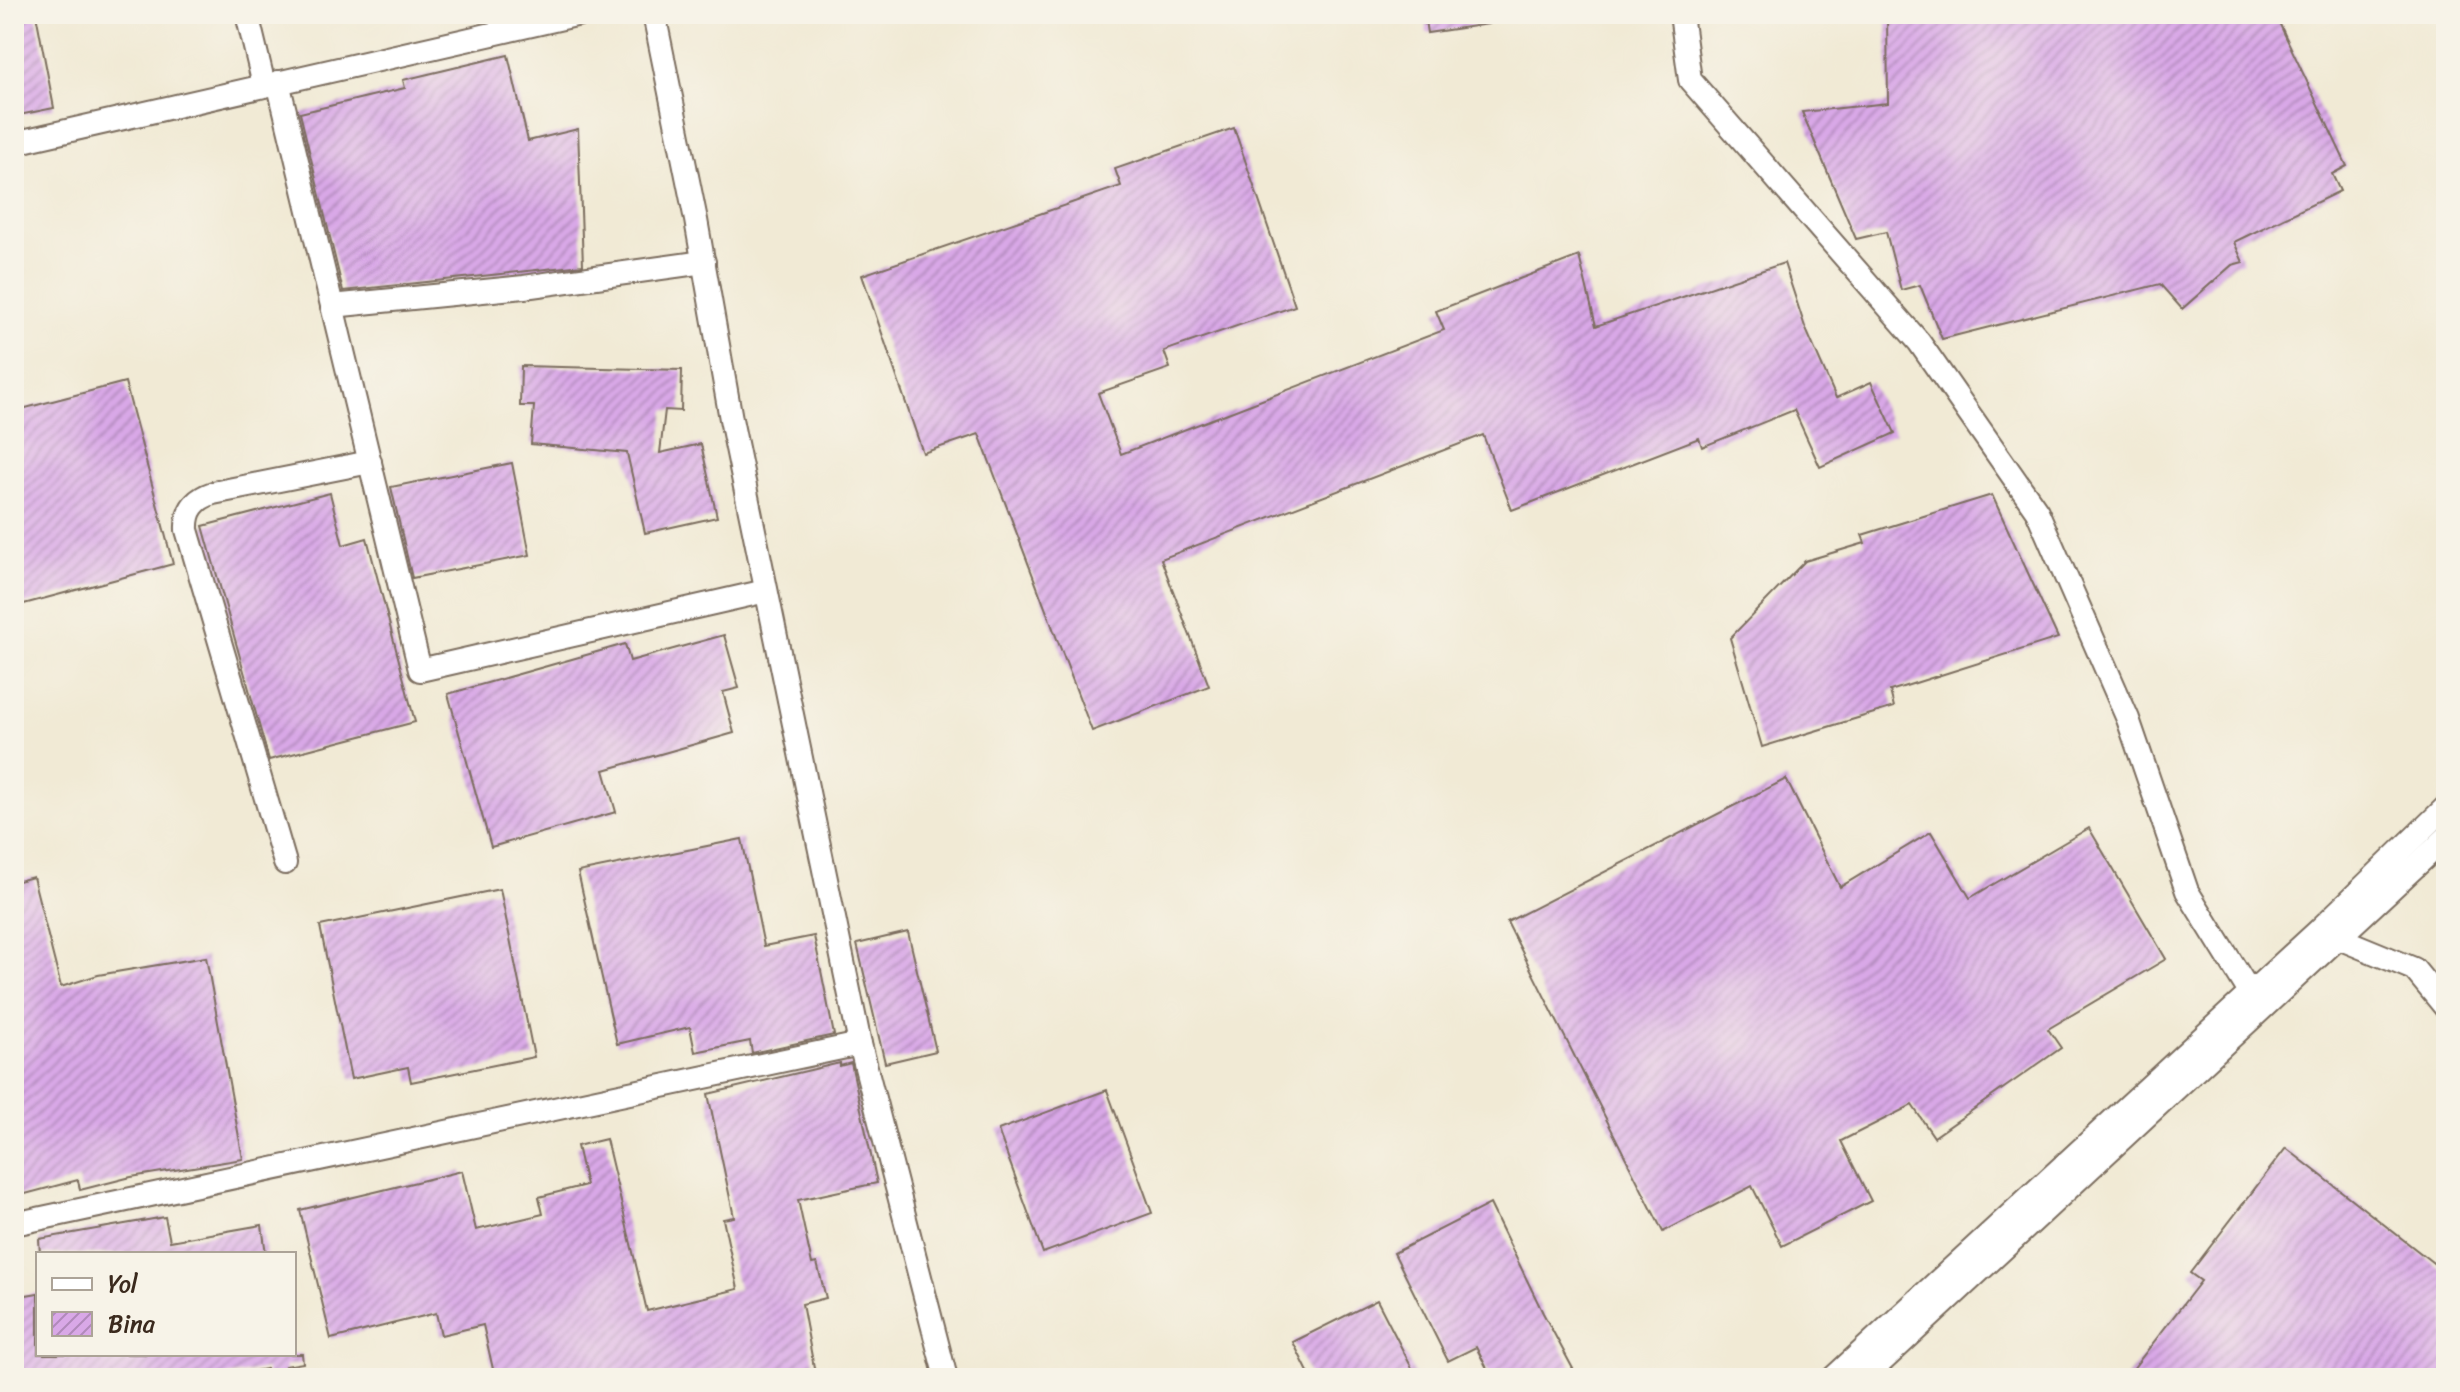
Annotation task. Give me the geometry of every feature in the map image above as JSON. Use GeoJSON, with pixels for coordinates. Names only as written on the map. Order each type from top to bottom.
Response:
{"type":"FeatureCollection","features":[{"type":"Feature","properties":{"kind":"street"},"geometry":{"type":"LineString","coordinates":[[247,14],[271,84],[332,306],[420,670],[766,591]]}},
{"type":"Feature","properties":{"kind":"street"},"geometry":{"type":"LineString","coordinates":[[14,143],[580,14]]}},
{"type":"Feature","properties":{"kind":"street"},"geometry":{"type":"LineString","coordinates":[[654,14],[766,591],[860,1044],[946,1378]]}},
{"type":"Feature","properties":{"kind":"street"},"geometry":{"type":"LineString","coordinates":[[1681,14],[1690,80],[1919,342],[2037,511],[2128,719],[2187,891],[2249,991]]}},
{"type":"Feature","properties":{"kind":"street"},"geometry":{"type":"LineString","coordinates":[[332,306],[524,287],[704,262]]}},
{"type":"Feature","properties":{"kind":"street"},"geometry":{"type":"LineString","coordinates":[[285,863],[187,530],[188,516],[196,502],[213,493],[370,462]]}},
{"type":"Feature","properties":{"kind":"street"},"geometry":{"type":"LineString","coordinates":[[1864,1378],[2328,934],[2446,807]]}},
{"type":"Feature","properties":{"kind":"street"},"geometry":{"type":"LineString","coordinates":[[1833,1378],[2249,991],[2328,934],[2446,838]]}},
{"type":"Feature","properties":{"kind":"street"},"geometry":{"type":"LineString","coordinates":[[2328,934],[2414,969],[2446,1008]]}},
{"type":"Feature","properties":{"kind":"street"},"geometry":{"type":"LineString","coordinates":[[14,1224],[860,1044]]}},
{"type":"Feature","properties":{"kind":"building"},"geometry":{"type":"Polygon","coordinates":[[[14,14],[36,14],[54,108],[14,116],[14,14]]]}},
{"type":"Feature","properties":{"kind":"building"},"geometry":{"type":"Polygon","coordinates":[[[1424,14],[1488,14],[1489,24],[1427,33],[1424,14]]]}},
{"type":"Feature","properties":{"kind":"building"},"geometry":{"type":"Polygon","coordinates":[[[1887,14],[2275,14],[2347,166],[2332,174],[2340,191],[2234,242],[2243,262],[2232,265],[2182,309],[2160,284],[1942,339],[1920,285],[1901,290],[1886,232],[1856,239],[1802,112],[1888,103],[1887,14]]]}},
{"type":"Feature","properties":{"kind":"building"},"geometry":{"type":"Polygon","coordinates":[[[508,55],[528,141],[578,129],[583,265],[343,291],[300,113],[405,88],[403,80],[508,55]]]}},
{"type":"Feature","properties":{"kind":"building"},"geometry":{"type":"Polygon","coordinates":[[[1234,128],[1295,306],[1164,351],[1170,368],[1098,393],[1121,454],[1444,330],[1436,311],[1579,256],[1596,326],[1784,263],[1805,327],[1836,398],[1871,382],[1895,433],[1820,467],[1794,410],[1702,447],[1699,438],[1512,510],[1483,435],[1161,559],[1209,686],[1092,731],[979,434],[923,453],[862,275],[1121,186],[1115,169],[1234,128]]]}},
{"type":"Feature","properties":{"kind":"building"},"geometry":{"type":"Polygon","coordinates":[[[521,366],[682,370],[681,411],[665,410],[660,453],[701,444],[717,517],[645,533],[627,453],[531,444],[534,406],[520,406],[521,366]]]}},
{"type":"Feature","properties":{"kind":"building"},"geometry":{"type":"Polygon","coordinates":[[[125,382],[173,564],[20,605],[14,584],[14,411],[125,382]]]}},
{"type":"Feature","properties":{"kind":"building"},"geometry":{"type":"Polygon","coordinates":[[[512,463],[530,555],[412,578],[391,487],[512,463]]]}},
{"type":"Feature","properties":{"kind":"building"},"geometry":{"type":"Polygon","coordinates":[[[330,493],[343,545],[367,538],[415,722],[269,760],[203,526],[330,493]]]}},
{"type":"Feature","properties":{"kind":"building"},"geometry":{"type":"Polygon","coordinates":[[[1992,495],[2058,638],[1890,691],[1894,707],[1762,747],[1730,638],[1805,561],[1865,543],[1862,535],[1992,495]]]}},
{"type":"Feature","properties":{"kind":"building"},"geometry":{"type":"Polygon","coordinates":[[[724,635],[739,688],[723,692],[734,733],[604,770],[616,812],[491,847],[448,694],[625,644],[630,661],[724,635]]]}},
{"type":"Feature","properties":{"kind":"building"},"geometry":{"type":"Polygon","coordinates":[[[1786,779],[1840,887],[1931,832],[1970,898],[2089,828],[2166,959],[2048,1029],[2061,1048],[1934,1137],[1912,1105],[1841,1141],[1871,1201],[1782,1246],[1752,1186],[1663,1232],[1507,922],[1786,779]]]}},
{"type":"Feature","properties":{"kind":"building"},"geometry":{"type":"Polygon","coordinates":[[[742,839],[764,946],[814,936],[834,1035],[752,1053],[750,1041],[695,1052],[690,1027],[617,1044],[578,872],[742,839]]]}},
{"type":"Feature","properties":{"kind":"building"},"geometry":{"type":"Polygon","coordinates":[[[33,877],[61,987],[98,975],[206,957],[243,1159],[131,1177],[80,1190],[78,1180],[14,1197],[14,882],[33,877]]]}},
{"type":"Feature","properties":{"kind":"building"},"geometry":{"type":"Polygon","coordinates":[[[500,889],[534,1057],[411,1082],[408,1067],[351,1079],[320,926],[500,889]]]}},
{"type":"Feature","properties":{"kind":"building"},"geometry":{"type":"Polygon","coordinates":[[[908,932],[936,1051],[885,1063],[857,944],[908,932]]]}},
{"type":"Feature","properties":{"kind":"building"},"geometry":{"type":"Polygon","coordinates":[[[840,1063],[840,1066],[851,1063],[877,1183],[798,1200],[812,1264],[817,1263],[826,1298],[802,1304],[816,1378],[495,1378],[483,1325],[441,1335],[436,1313],[331,1339],[300,1210],[462,1171],[476,1230],[543,1214],[539,1197],[586,1185],[577,1146],[606,1139],[647,1311],[738,1289],[723,1219],[734,1217],[708,1094],[840,1063]]]}},
{"type":"Feature","properties":{"kind":"building"},"geometry":{"type":"Polygon","coordinates":[[[1107,1090],[1152,1213],[1043,1253],[998,1130],[1107,1090]]]}},
{"type":"Feature","properties":{"kind":"building"},"geometry":{"type":"Polygon","coordinates":[[[2286,1148],[2446,1273],[2446,1378],[2126,1378],[2201,1281],[2190,1273],[2286,1148]]]}},
{"type":"Feature","properties":{"kind":"building"},"geometry":{"type":"Polygon","coordinates":[[[1490,1204],[1578,1378],[1492,1378],[1476,1347],[1448,1361],[1394,1253],[1490,1204]]]}},
{"type":"Feature","properties":{"kind":"building"},"geometry":{"type":"Polygon","coordinates":[[[165,1217],[170,1241],[262,1225],[266,1252],[40,1252],[39,1239],[165,1217]]]}},
{"type":"Feature","properties":{"kind":"building"},"geometry":{"type":"Polygon","coordinates":[[[36,1293],[36,1356],[302,1354],[303,1363],[285,1366],[287,1378],[267,1378],[266,1369],[216,1378],[14,1378],[14,1297],[36,1293]]]}},
{"type":"Feature","properties":{"kind":"building"},"geometry":{"type":"Polygon","coordinates":[[[1377,1300],[1417,1378],[1311,1378],[1293,1342],[1377,1300]]]}}]}
